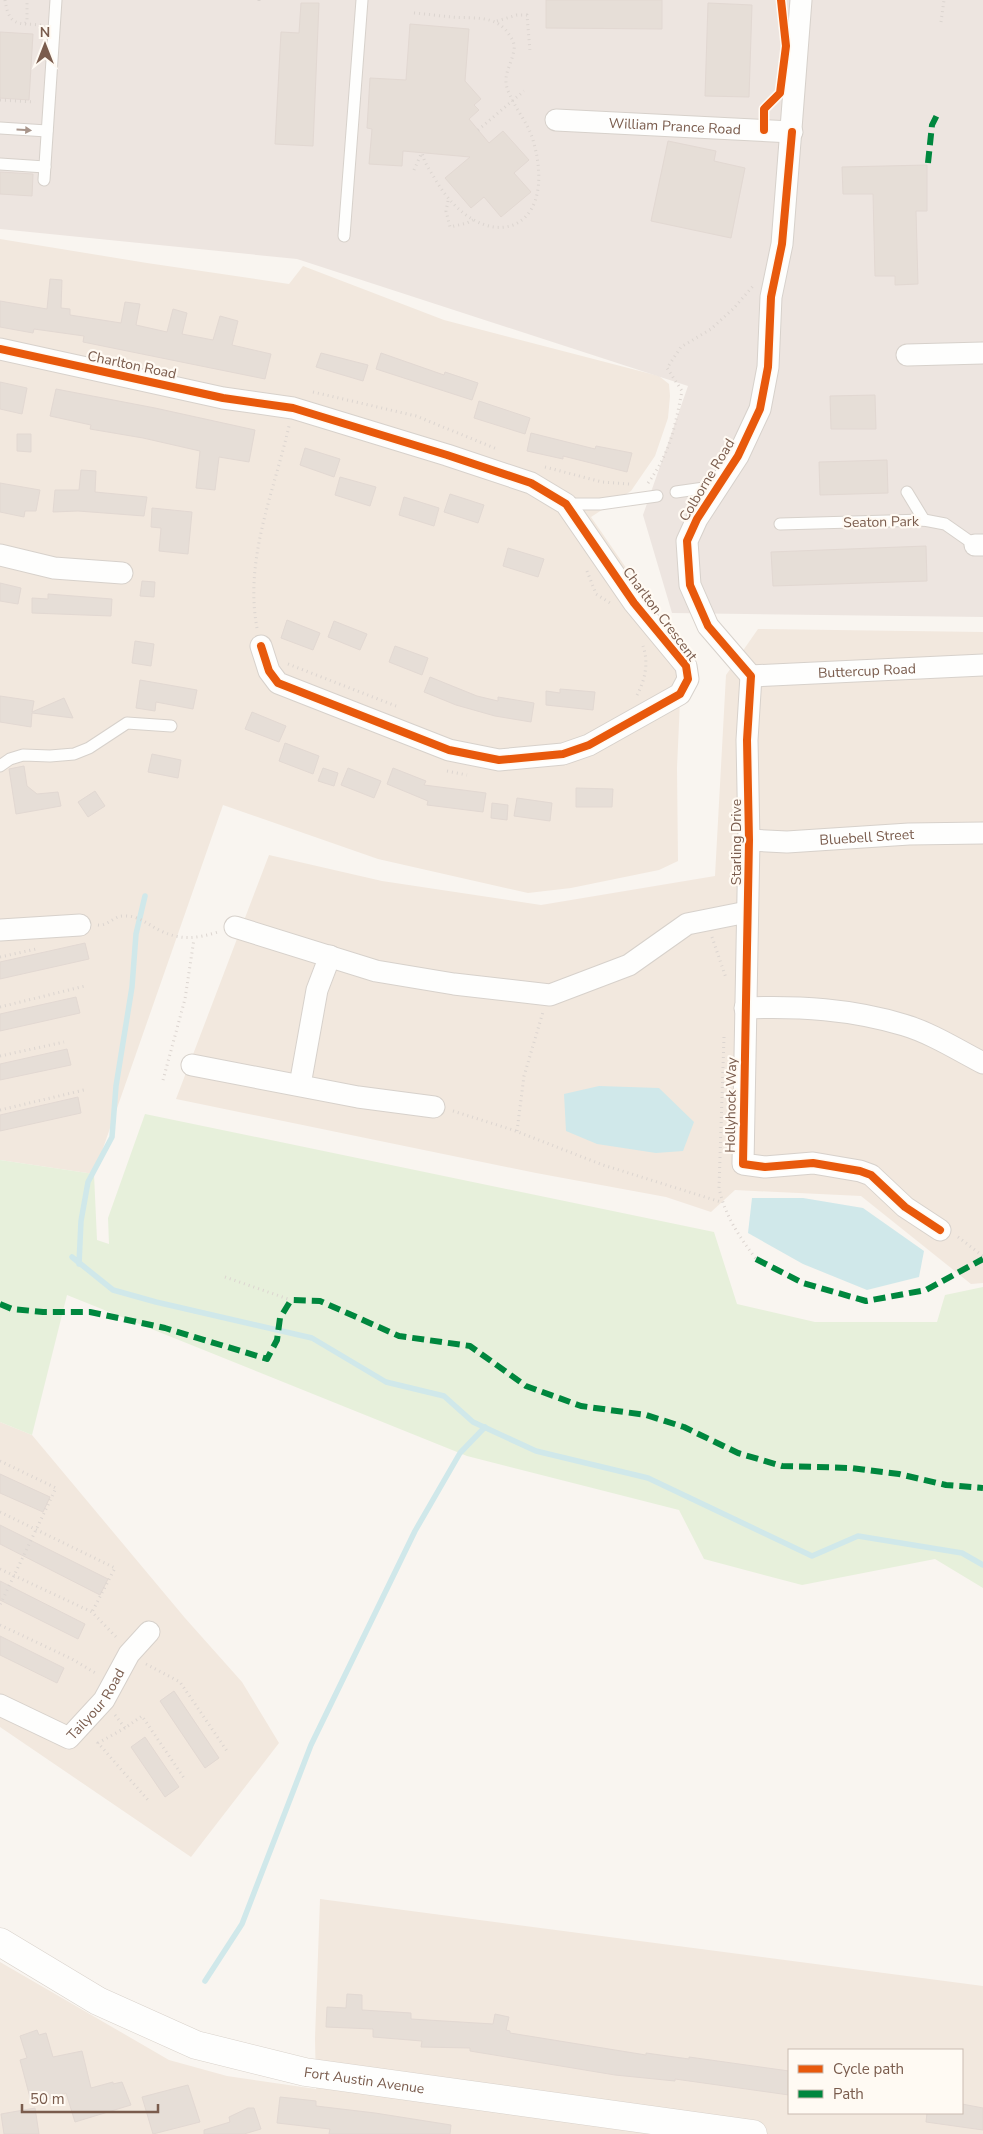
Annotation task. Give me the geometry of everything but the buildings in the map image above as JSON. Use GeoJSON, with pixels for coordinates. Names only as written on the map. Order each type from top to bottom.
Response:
{"type":"FeatureCollection","features":[{"type":"Feature","properties":{"kind":"main road","name":"Fort Austin Avenue"},"geometry":{"type":"LineString","coordinates":[[0,1942],[98,2001],[196,2045],[305,2072],[753,2134]]}},
{"type":"Feature","properties":{"kind":"street"},"geometry":{"type":"LineString","coordinates":[[792,132],[801,0]]}},
{"type":"Feature","properties":{"kind":"street","name":"William Prance Road"},"geometry":{"type":"LineString","coordinates":[[556,120],[792,132]]}},
{"type":"Feature","properties":{"kind":"street","name":"Colborne Road"},"geometry":{"type":"LineString","coordinates":[[751,676],[708,626],[690,584],[687,541],[697,519],[738,456],[760,409],[768,367],[771,297],[782,244],[792,132]]}},
{"type":"Feature","properties":{"kind":"street","name":"Charlton Road"},"geometry":{"type":"LineString","coordinates":[[0,349],[223,398],[259,403]]}},
{"type":"Feature","properties":{"kind":"street"},"geometry":{"type":"LineString","coordinates":[[907,355],[983,353]]}},
{"type":"Feature","properties":{"kind":"street","name":"Charlton Crescent"},"geometry":{"type":"LineString","coordinates":[[259,403],[293,408],[321,415],[456,458],[531,483],[566,504],[634,603],[686,666],[688,673],[686,686],[680,694],[589,745],[563,754],[499,760],[448,750],[278,683],[269,671],[262,650]]}},
{"type":"Feature","properties":{"kind":"street"},"geometry":{"type":"LineString","coordinates":[[0,555],[54,568],[122,573]]}},
{"type":"Feature","properties":{"kind":"street","name":"Buttercup Road"},"geometry":{"type":"LineString","coordinates":[[751,676],[983,665]]}},
{"type":"Feature","properties":{"kind":"street","name":"Starling Drive"},"geometry":{"type":"LineString","coordinates":[[745,1008],[749,840],[748,740],[751,676]]}},
{"type":"Feature","properties":{"kind":"street","name":"Bluebell Street"},"geometry":{"type":"LineString","coordinates":[[749,840],[787,842],[909,834],[983,833]]}},
{"type":"Feature","properties":{"kind":"street"},"geometry":{"type":"LineString","coordinates":[[235,927],[376,971],[454,984],[550,995],[629,965],[687,924],[748,912]]}},
{"type":"Feature","properties":{"kind":"street"},"geometry":{"type":"LineString","coordinates":[[0,930],[80,925]]}},
{"type":"Feature","properties":{"kind":"street"},"geometry":{"type":"LineString","coordinates":[[300,1085],[316,990],[330,956]]}},
{"type":"Feature","properties":{"kind":"street"},"geometry":{"type":"LineString","coordinates":[[745,1008],[799,1006],[857,1013],[906,1025],[983,1063]]}},
{"type":"Feature","properties":{"kind":"street","name":"Hollyhock Way"},"geometry":{"type":"LineString","coordinates":[[745,1008],[743,1164],[765,1167],[813,1164],[860,1171],[871,1175],[905,1207],[940,1230]]}},
{"type":"Feature","properties":{"kind":"street"},"geometry":{"type":"LineString","coordinates":[[192,1065],[358,1097],[434,1107]]}},
{"type":"Feature","properties":{"kind":"street","name":"Tailyour Road"},"geometry":{"type":"LineString","coordinates":[[0,1705],[69,1738],[108,1692],[129,1654],[149,1632]]}},
{"type":"Feature","properties":{"kind":"lane"},"geometry":{"type":"LineString","coordinates":[[44,180],[56,0]]}},
{"type":"Feature","properties":{"kind":"lane"},"geometry":{"type":"LineString","coordinates":[[344,236],[362,0]]}},
{"type":"Feature","properties":{"kind":"lane"},"geometry":{"type":"LineString","coordinates":[[0,128],[47,131]]}},
{"type":"Feature","properties":{"kind":"lane"},"geometry":{"type":"LineString","coordinates":[[0,164],[45,166]]}},
{"type":"Feature","properties":{"kind":"lane"},"geometry":{"type":"LineString","coordinates":[[676,492],[719,486]]}},
{"type":"Feature","properties":{"kind":"lane"},"geometry":{"type":"LineString","coordinates":[[907,492],[924,520]]}},
{"type":"Feature","properties":{"kind":"lane"},"geometry":{"type":"LineString","coordinates":[[566,504],[600,504],[657,496]]}},
{"type":"Feature","properties":{"kind":"lane","name":"Seaton Park"},"geometry":{"type":"LineString","coordinates":[[780,524],[924,520],[945,524],[979,545]]}},
{"type":"Feature","properties":{"kind":"lane"},"geometry":{"type":"LineString","coordinates":[[0,766],[10,759],[23,756],[50,756],[82,751],[101,741],[127,722],[171,726]]}},
{"type":"Feature","properties":{"kind":"path"},"geometry":{"type":"LineString","coordinates":[[5,0],[11,20],[17,24],[42,25]]}},
{"type":"Feature","properties":{"kind":"path"},"geometry":{"type":"LineString","coordinates":[[24,24],[27,22],[27,0]]}},
{"type":"Feature","properties":{"kind":"path"},"geometry":{"type":"LineString","coordinates":[[941,22],[944,0]]}},
{"type":"Feature","properties":{"kind":"path"},"geometry":{"type":"LineString","coordinates":[[414,13],[485,18],[496,22],[506,29],[512,39],[514,48],[505,81],[512,101],[528,126],[536,155],[538,186],[533,210],[526,219],[506,228],[491,226],[473,220],[448,200],[424,161],[422,152],[414,170]]}},
{"type":"Feature","properties":{"kind":"path"},"geometry":{"type":"LineString","coordinates":[[496,22],[512,16],[527,15],[530,52]]}},
{"type":"Feature","properties":{"kind":"path"},"geometry":{"type":"LineString","coordinates":[[42,34],[43,17]]}},
{"type":"Feature","properties":{"kind":"path"},"geometry":{"type":"LineString","coordinates":[[478,130],[524,91]]}},
{"type":"Feature","properties":{"kind":"path"},"geometry":{"type":"LineString","coordinates":[[0,100],[38,102],[38,93]]}},
{"type":"Feature","properties":{"kind":"path"},"geometry":{"type":"LineString","coordinates":[[448,200],[446,211],[450,227],[473,220]]}},
{"type":"Feature","properties":{"kind":"path"},"geometry":{"type":"LineString","coordinates":[[638,498],[663,462],[676,423],[682,391],[667,368],[680,347],[711,329],[734,308],[756,282]]}},
{"type":"Feature","properties":{"kind":"path"},"geometry":{"type":"LineString","coordinates":[[303,391],[322,393],[416,416],[501,451]]}},
{"type":"Feature","properties":{"kind":"path"},"geometry":{"type":"LineString","coordinates":[[259,403],[268,413],[296,425]]}},
{"type":"Feature","properties":{"kind":"path"},"geometry":{"type":"LineString","coordinates":[[290,424],[259,537],[254,610],[262,650],[398,707]]}},
{"type":"Feature","properties":{"kind":"path"},"geometry":{"type":"LineString","coordinates":[[537,464],[602,482],[647,485]]}},
{"type":"Feature","properties":{"kind":"path"},"geometry":{"type":"LineString","coordinates":[[585,566],[596,594],[612,604]]}},
{"type":"Feature","properties":{"kind":"path"},"geometry":{"type":"LineString","coordinates":[[635,698],[645,680],[645,653],[640,637]]}},
{"type":"Feature","properties":{"kind":"path"},"geometry":{"type":"LineString","coordinates":[[80,925],[103,926],[122,916],[143,919],[161,932],[194,939],[235,927]]}},
{"type":"Feature","properties":{"kind":"path"},"geometry":{"type":"LineString","coordinates":[[163,1080],[185,999],[194,939]]}},
{"type":"Feature","properties":{"kind":"path"},"geometry":{"type":"LineString","coordinates":[[714,941],[726,976],[726,984]]}},
{"type":"Feature","properties":{"kind":"path"},"geometry":{"type":"LineString","coordinates":[[0,1007],[85,986]]}},
{"type":"Feature","properties":{"kind":"path"},"geometry":{"type":"LineString","coordinates":[[517,1132],[524,1076],[537,1027],[550,995]]}},
{"type":"Feature","properties":{"kind":"path"},"geometry":{"type":"LineString","coordinates":[[0,1056],[64,1042]]}},
{"type":"Feature","properties":{"kind":"path"},"geometry":{"type":"LineString","coordinates":[[723,1060],[719,1181],[722,1202],[731,1224],[756,1259]]}},
{"type":"Feature","properties":{"kind":"path"},"geometry":{"type":"LineString","coordinates":[[0,1110],[84,1090]]}},
{"type":"Feature","properties":{"kind":"path"},"geometry":{"type":"LineString","coordinates":[[434,1107],[517,1132],[602,1165],[722,1202]]}},
{"type":"Feature","properties":{"kind":"path"},"geometry":{"type":"LineString","coordinates":[[971,1249],[983,1256]]}},
{"type":"Feature","properties":{"kind":"path"},"geometry":{"type":"LineString","coordinates":[[225,1277],[291,1300]]}},
{"type":"Feature","properties":{"kind":"path"},"geometry":{"type":"LineString","coordinates":[[0,1462],[56,1488],[0,1605]]}},
{"type":"Feature","properties":{"kind":"path"},"geometry":{"type":"LineString","coordinates":[[0,1512],[115,1568],[92,1612]]}},
{"type":"Feature","properties":{"kind":"path"},"geometry":{"type":"LineString","coordinates":[[0,1569],[92,1612],[112,1631]]}},
{"type":"Feature","properties":{"kind":"path"},"geometry":{"type":"LineString","coordinates":[[0,1625],[72,1659],[108,1692],[125,1728]]}},
{"type":"Feature","properties":{"kind":"path"},"geometry":{"type":"LineString","coordinates":[[129,1654],[180,1682],[227,1752]]}},
{"type":"Feature","properties":{"kind":"path"},"geometry":{"type":"LineString","coordinates":[[148,1800],[98,1743],[142,1716],[184,1778]]}},
{"type":"Feature","properties":{"kind":"shaded area"},"geometry":{"type":"Polygon","coordinates":[[[0,0],[983,0],[983,617],[672,613],[643,515],[688,386],[297,259],[0,229],[0,0]]]}},
{"type":"Feature","properties":{"kind":"shaded area"},"geometry":{"type":"Polygon","coordinates":[[[0,239],[289,284],[303,266],[444,320],[659,376],[669,384],[668,418],[655,456],[631,491],[591,517],[671,633],[681,679],[677,768],[678,861],[659,870],[571,888],[528,893],[378,859],[223,805],[94,1174],[0,1160],[0,239]]]}},
{"type":"Feature","properties":{"kind":"shaded area"},"geometry":{"type":"Polygon","coordinates":[[[758,629],[983,632],[983,1283],[971,1284],[861,1196],[735,1190],[711,1212],[666,1197],[536,1173],[176,1099],[269,855],[382,881],[541,905],[715,876],[726,675],[758,629]]]}},
{"type":"Feature","properties":{"kind":"shaded area"},"geometry":{"type":"Polygon","coordinates":[[[0,1422],[32,1435],[185,1618],[242,1682],[279,1743],[191,1857],[0,1727],[0,1422]]]}},
{"type":"Feature","properties":{"kind":"shaded area"},"geometry":{"type":"Polygon","coordinates":[[[320,1899],[983,1986],[983,2134],[0,2134],[0,1962],[169,2060],[227,2076],[316,2089],[315,2038],[320,1899]]]}},
{"type":"Feature","properties":{"kind":"green space"},"geometry":{"type":"Polygon","coordinates":[[[145,1114],[714,1232],[737,1304],[815,1322],[937,1322],[945,1295],[983,1287],[983,1588],[935,1559],[802,1585],[704,1559],[679,1510],[467,1456],[67,1295],[32,1435],[0,1422],[0,1160],[94,1174],[97,1240],[109,1244],[108,1218],[145,1114]]]}},
{"type":"Feature","properties":{"kind":"water"},"geometry":{"type":"Polygon","coordinates":[[[599,1086],[659,1088],[694,1122],[683,1151],[656,1153],[597,1144],[566,1131],[564,1094],[599,1086]]]}},
{"type":"Feature","properties":{"kind":"water"},"geometry":{"type":"Polygon","coordinates":[[[752,1198],[803,1198],[863,1208],[924,1251],[919,1277],[867,1290],[803,1264],[748,1233],[752,1198]]]}},
{"type":"Feature","properties":{"kind":"waterway"},"geometry":{"type":"LineString","coordinates":[[79,1264],[81,1221],[88,1182],[112,1137],[116,1086],[132,987],[136,934],[145,896]]}},
{"type":"Feature","properties":{"kind":"waterway"},"geometry":{"type":"LineString","coordinates":[[72,1257],[113,1290],[156,1302],[312,1338],[386,1382],[444,1396],[473,1422],[536,1451],[648,1478],[812,1556],[858,1536],[962,1553],[983,1565]]}},
{"type":"Feature","properties":{"kind":"waterway"},"geometry":{"type":"LineString","coordinates":[[205,1981],[242,1924],[311,1745],[415,1531],[460,1453],[485,1427]]}},
{"type":"Feature","properties":{"kind":"marked path"},"geometry":{"type":"LineString","coordinates":[[928,163],[932,125],[937,115]]}},
{"type":"Feature","properties":{"kind":"marked path"},"geometry":{"type":"LineString","coordinates":[[756,1259],[803,1283],[866,1301],[926,1290],[983,1259]]}},
{"type":"Feature","properties":{"kind":"marked path"},"geometry":{"type":"LineString","coordinates":[[0,1304],[12,1309],[43,1312],[90,1312],[165,1328],[267,1359],[277,1340],[280,1318],[291,1300],[320,1301],[399,1336],[470,1346],[526,1386],[581,1406],[646,1415],[684,1427],[738,1453],[782,1466],[851,1468],[899,1474],[946,1485],[983,1488]]}},
{"type":"Feature","properties":{"kind":"cycle path"},"geometry":{"type":"LineString","coordinates":[[764,130],[764,109],[780,93],[786,46],[781,0]]}},
{"type":"Feature","properties":{"kind":"cycle path"},"geometry":{"type":"LineString","coordinates":[[792,132],[782,244],[771,297],[768,367],[760,409],[738,456],[697,519],[687,541],[690,585],[708,626],[751,676],[747,740],[749,840],[743,1164],[765,1167],[813,1163],[860,1171],[871,1175],[905,1207],[940,1230]]}},
{"type":"Feature","properties":{"kind":"cycle path"},"geometry":{"type":"LineString","coordinates":[[0,349],[223,398],[293,408],[531,483],[566,504],[634,603],[686,666],[688,679],[680,694],[589,745],[563,754],[499,760],[449,750],[278,683],[269,671],[261,646]]}}]}
